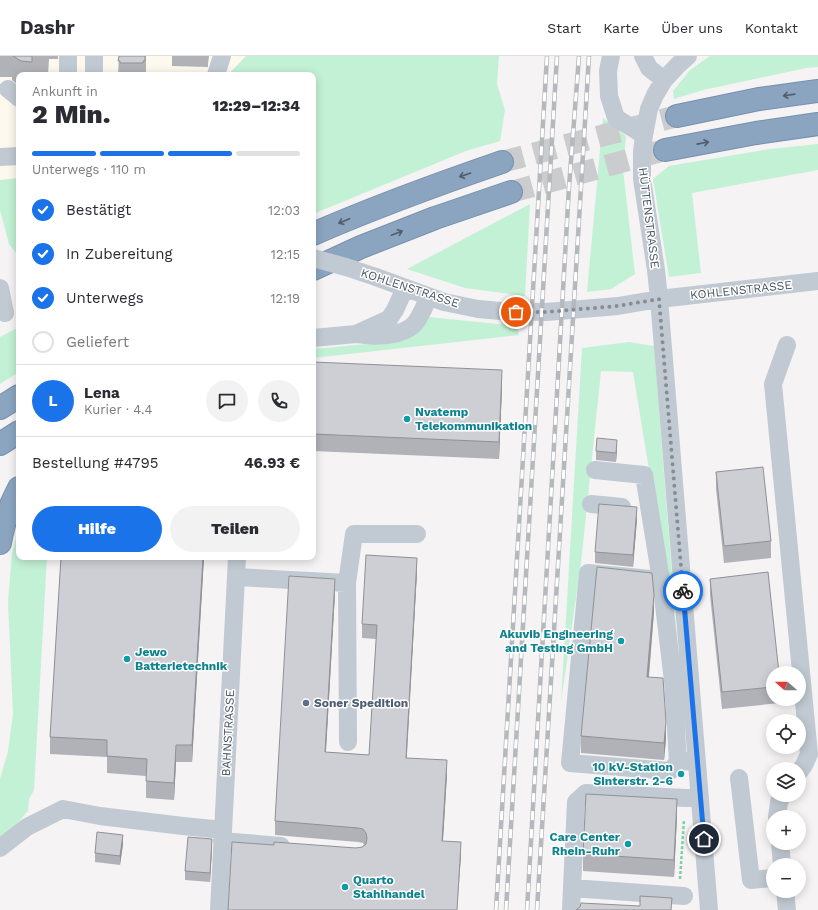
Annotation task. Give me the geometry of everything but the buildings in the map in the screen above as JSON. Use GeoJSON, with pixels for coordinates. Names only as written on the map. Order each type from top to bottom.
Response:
{"type":"FeatureCollection","features":[{"type":"Feature","properties":{"kind":"highway"},"geometry":{"type":"LineString","coordinates":[[677,116],[759,99],[818,91]]}},
{"type":"Feature","properties":{"kind":"highway"},"geometry":{"type":"LineString","coordinates":[[665,150],[756,132],[818,124]]}},
{"type":"Feature","properties":{"kind":"highway"},"geometry":{"type":"LineString","coordinates":[[316,233],[421,190],[502,162]]}},
{"type":"Feature","properties":{"kind":"highway"},"geometry":{"type":"LineString","coordinates":[[316,268],[361,247],[435,218],[511,192]]}},
{"type":"Feature","properties":{"kind":"highway"},"geometry":{"type":"LineString","coordinates":[[0,408],[16,398]]}},
{"type":"Feature","properties":{"kind":"highway"},"geometry":{"type":"LineString","coordinates":[[0,444],[16,434]]}},
{"type":"Feature","properties":{"kind":"highway"},"geometry":{"type":"LineString","coordinates":[[0,543],[8,513],[16,495]]}},
{"type":"Feature","properties":{"kind":"street"},"geometry":{"type":"LineString","coordinates":[[68,56],[68,72]]}},
{"type":"Feature","properties":{"kind":"street"},"geometry":{"type":"LineString","coordinates":[[94,56],[94,72]]}},
{"type":"Feature","properties":{"kind":"street"},"geometry":{"type":"LineString","coordinates":[[217,72],[222,56]]}},
{"type":"Feature","properties":{"kind":"street"},"geometry":{"type":"LineString","coordinates":[[611,56],[608,71],[609,96],[616,118],[644,135]]}},
{"type":"Feature","properties":{"kind":"street"},"geometry":{"type":"LineString","coordinates":[[643,56],[649,68],[664,80]]}},
{"type":"Feature","properties":{"kind":"street","name":"HÜTTENSTRASSE"},"geometry":{"type":"LineString","coordinates":[[688,56],[678,64],[664,80],[649,109],[642,152],[642,179],[659,299],[697,761],[693,797],[709,902]]}},
{"type":"Feature","properties":{"kind":"street"},"geometry":{"type":"LineString","coordinates":[[0,157],[16,156]]}},
{"type":"Feature","properties":{"kind":"street","name":"KOHLENSTRASSE"},"geometry":{"type":"LineString","coordinates":[[316,259],[376,277],[444,302],[478,309],[500,311],[546,312],[618,306],[659,299],[818,281]]}},
{"type":"Feature","properties":{"kind":"street"},"geometry":{"type":"LineString","coordinates":[[0,288],[8,311]]}},
{"type":"Feature","properties":{"kind":"street"},"geometry":{"type":"LineString","coordinates":[[356,334],[389,319],[395,310],[405,288]]}},
{"type":"Feature","properties":{"kind":"street"},"geometry":{"type":"LineString","coordinates":[[316,338],[356,334],[369,336],[388,335],[408,330],[416,322],[429,297]]}},
{"type":"Feature","properties":{"kind":"street"},"geometry":{"type":"LineString","coordinates":[[787,345],[774,384],[809,754],[805,762]]}},
{"type":"Feature","properties":{"kind":"street"},"geometry":{"type":"LineString","coordinates":[[595,470],[644,475],[661,580],[672,681],[678,762]]}},
{"type":"Feature","properties":{"kind":"street"},"geometry":{"type":"LineString","coordinates":[[591,504],[650,509]]}},
{"type":"Feature","properties":{"kind":"street"},"geometry":{"type":"LineString","coordinates":[[348,742],[347,583],[354,534],[417,534]]}},
{"type":"Feature","properties":{"kind":"street","name":"BAHNSTRASSE"},"geometry":{"type":"LineString","coordinates":[[219,910],[237,560]]}},
{"type":"Feature","properties":{"kind":"street"},"geometry":{"type":"LineString","coordinates":[[661,580],[588,573],[570,763],[670,770],[678,762],[697,761]]}},
{"type":"Feature","properties":{"kind":"street"},"geometry":{"type":"LineString","coordinates":[[236,577],[347,583]]}},
{"type":"Feature","properties":{"kind":"street"},"geometry":{"type":"LineString","coordinates":[[672,681],[690,679]]}},
{"type":"Feature","properties":{"kind":"street"},"geometry":{"type":"LineString","coordinates":[[740,778],[751,880],[766,879]]}},
{"type":"Feature","properties":{"kind":"street"},"geometry":{"type":"LineString","coordinates":[[570,910],[576,802],[586,792],[693,797]]}},
{"type":"Feature","properties":{"kind":"street"},"geometry":{"type":"LineString","coordinates":[[0,848],[27,827],[63,809],[100,816],[183,826],[222,835],[294,847]]}},
{"type":"Feature","properties":{"kind":"street"},"geometry":{"type":"LineString","coordinates":[[572,888],[682,901],[709,902]]}},
{"type":"Feature","properties":{"kind":"street"},"geometry":{"type":"LineString","coordinates":[[786,898],[788,910]]}},
{"type":"Feature","properties":{"kind":"path"},"geometry":{"type":"LineString","coordinates":[[682,901],[693,797]]}},
{"type":"Feature","properties":{"kind":"shaded area"},"geometry":{"type":"Polygon","coordinates":[[[0,56],[246,56],[231,72],[16,72],[16,178],[0,180],[0,56]]]}},
{"type":"Feature","properties":{"kind":"green space"},"geometry":{"type":"Polygon","coordinates":[[[246,56],[499,56],[497,84],[505,110],[500,141],[466,151],[316,213],[316,72],[231,72],[246,56]]]}},
{"type":"Feature","properties":{"kind":"green space"},"geometry":{"type":"Polygon","coordinates":[[[710,56],[818,56],[818,67],[806,68],[703,90],[674,99],[673,91],[690,70],[710,56]]]}},
{"type":"Feature","properties":{"kind":"green space"},"geometry":{"type":"Polygon","coordinates":[[[603,118],[626,136],[623,170],[635,274],[611,289],[587,292],[603,118]]]}},
{"type":"Feature","properties":{"kind":"green space"},"geometry":{"type":"Polygon","coordinates":[[[818,144],[818,170],[692,193],[701,273],[669,277],[653,179],[669,166],[770,149],[818,144]]]}},
{"type":"Feature","properties":{"kind":"green space"},"geometry":{"type":"Polygon","coordinates":[[[16,178],[16,253],[9,244],[0,210],[0,180],[16,178]]]}},
{"type":"Feature","properties":{"kind":"green space"},"geometry":{"type":"Polygon","coordinates":[[[530,204],[525,296],[465,288],[407,269],[530,204]]]}},
{"type":"Feature","properties":{"kind":"green space"},"geometry":{"type":"Polygon","coordinates":[[[429,317],[517,326],[519,335],[316,358],[316,349],[398,341],[429,317]]]}},
{"type":"Feature","properties":{"kind":"green space"},"geometry":{"type":"Polygon","coordinates":[[[16,329],[16,374],[0,384],[0,337],[16,329]]]}},
{"type":"Feature","properties":{"kind":"green space"},"geometry":{"type":"Polygon","coordinates":[[[629,342],[654,346],[680,672],[670,598],[633,372],[601,371],[581,563],[561,702],[582,348],[629,342]]]}},
{"type":"Feature","properties":{"kind":"green space"},"geometry":{"type":"Polygon","coordinates":[[[16,538],[16,560],[47,560],[34,790],[29,799],[28,811],[0,843],[0,779],[8,751],[13,714],[8,602],[12,553],[16,538]]]}},
{"type":"Feature","properties":{"kind":"tunnel"},"geometry":{"type":"LineString","coordinates":[[502,162],[677,116]]}},
{"type":"Feature","properties":{"kind":"tunnel"},"geometry":{"type":"LineString","coordinates":[[511,192],[665,150]]}},
{"type":"Feature","properties":{"kind":"railway"},"geometry":{"type":"LineString","coordinates":[[496,910],[547,56]]}},
{"type":"Feature","properties":{"kind":"railway"},"geometry":{"type":"LineString","coordinates":[[506,910],[557,56]]}},
{"type":"Feature","properties":{"kind":"railway"},"geometry":{"type":"LineString","coordinates":[[527,910],[569,187],[579,56]]}},
{"type":"Feature","properties":{"kind":"railway"},"geometry":{"type":"LineString","coordinates":[[537,910],[589,56]]}},
{"type":"Feature","properties":{"kind":"way so far"},"geometry":{"type":"LineString","coordinates":[[516,312],[546,312],[618,306],[659,299],[683,591]]}},
{"type":"Feature","properties":{"kind":"place","name":"Nvatemp Telekommunikation"},"geometry":{"type":"Point","coordinates":[407,419]}},
{"type":"Feature","properties":{"kind":"place","name":"Akuvib Engineering and Testing GmbH"},"geometry":{"type":"Point","coordinates":[621,641]}},
{"type":"Feature","properties":{"kind":"place","name":"Jewo Batterietechnik"},"geometry":{"type":"Point","coordinates":[127,659]}},
{"type":"Feature","properties":{"kind":"place","name":"Soner Spedition"},"geometry":{"type":"Point","coordinates":[306,703]}},
{"type":"Feature","properties":{"kind":"place","name":"10 kV-Station Sinterstr. 2-6"},"geometry":{"type":"Point","coordinates":[681,774]}},
{"type":"Feature","properties":{"kind":"place","name":"Care Center Rhein-Ruhr"},"geometry":{"type":"Point","coordinates":[628,844]}},
{"type":"Feature","properties":{"kind":"place","name":"Quarto Stahlhandel"},"geometry":{"type":"Point","coordinates":[345,887]}},
{"type":"Feature","properties":{"kind":"route"},"geometry":{"type":"LineString","coordinates":[[683,591],[704,839]]}}]}
